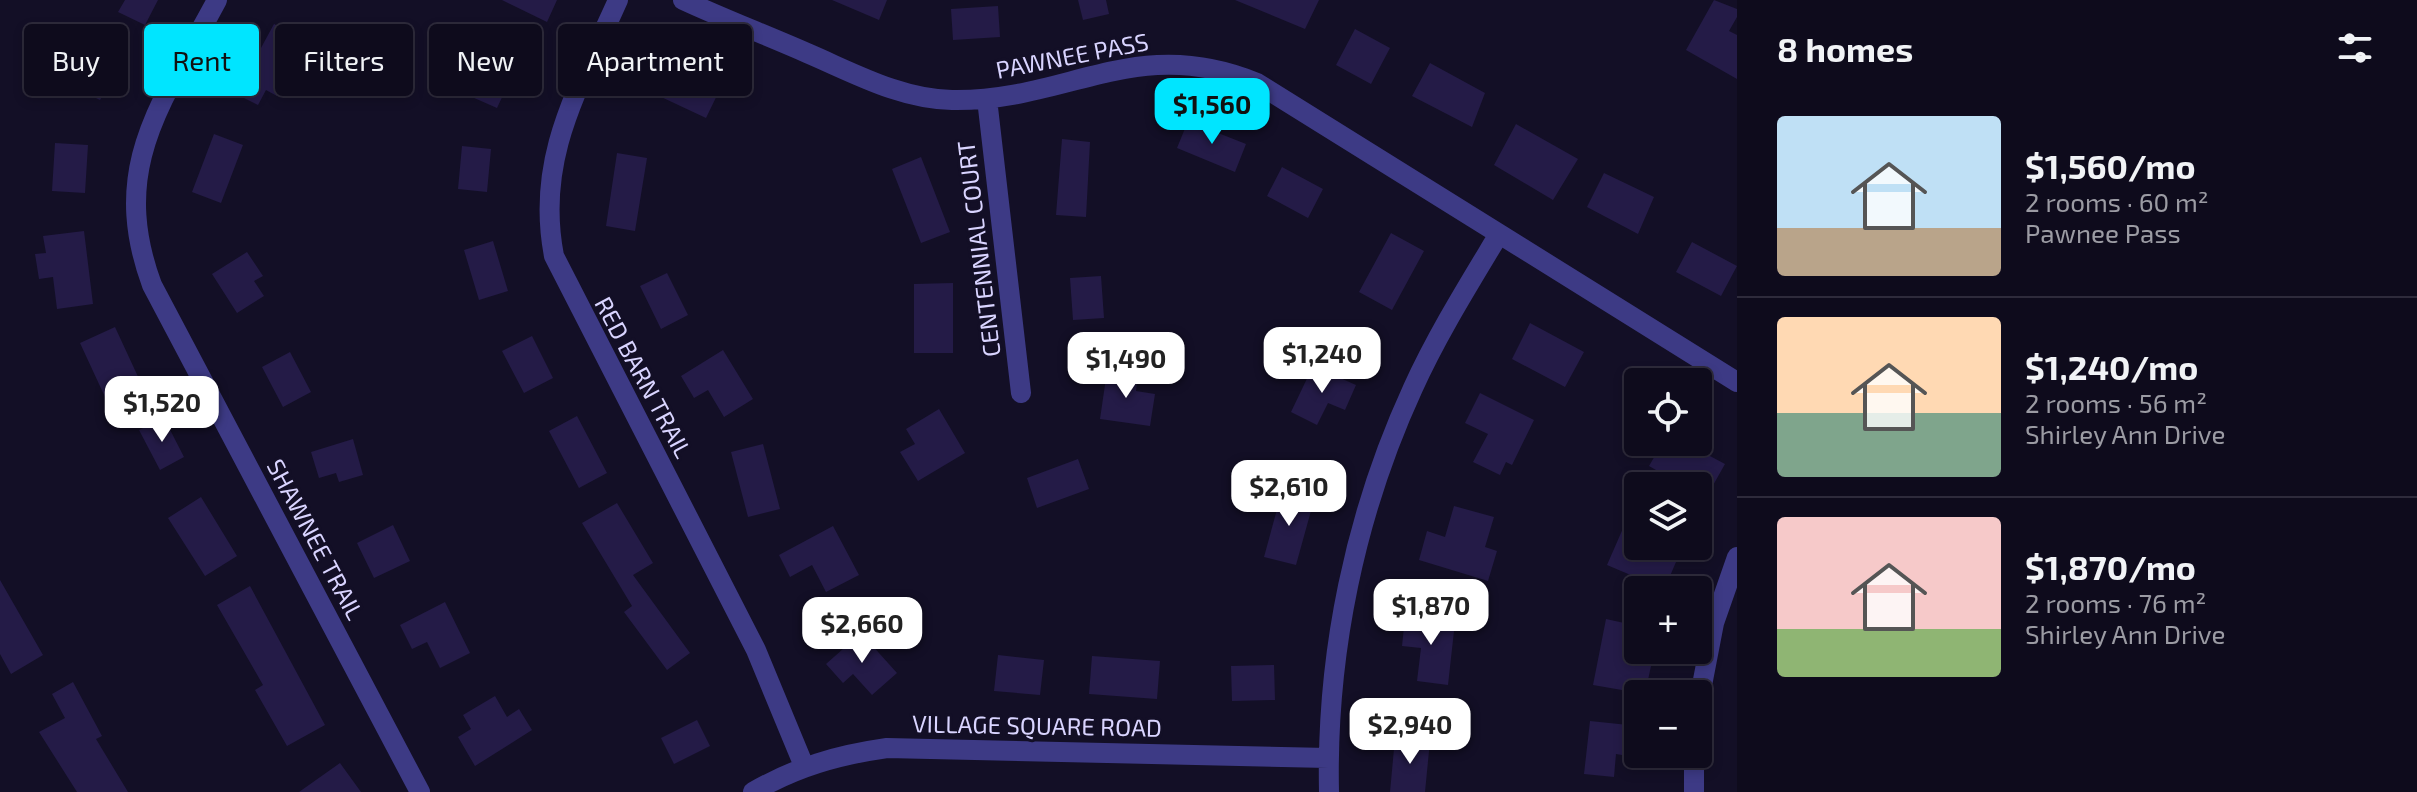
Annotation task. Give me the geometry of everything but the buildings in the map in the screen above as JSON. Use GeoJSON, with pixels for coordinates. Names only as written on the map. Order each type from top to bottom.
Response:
{"type":"FeatureCollection","features":[{"type":"Feature","properties":{"kind":"street","name":"SHAWNEE TRAIL"},"geometry":{"type":"LineString","coordinates":[[217,0],[146,137],[134,195],[139,250],[152,285],[420,792]]}},
{"type":"Feature","properties":{"kind":"street","name":"RED BARN TRAIL"},"geometry":{"type":"LineString","coordinates":[[618,0],[556,146],[547,199],[554,256],[756,650],[804,766]]}},
{"type":"Feature","properties":{"kind":"street","name":"PAWNEE PASS"},"geometry":{"type":"LineString","coordinates":[[683,0],[877,84],[949,100],[987,99],[1147,63],[1203,65],[1231,72],[1257,83],[1737,382]]}},
{"type":"Feature","properties":{"kind":"street","name":"CENTENNIAL COURT"},"geometry":{"type":"LineString","coordinates":[[987,99],[1021,393]]}},
{"type":"Feature","properties":{"kind":"street"},"geometry":{"type":"LineString","coordinates":[[1329,792],[1328,758],[1339,638],[1351,570],[1368,505],[1414,387],[1458,302],[1499,234]]}},
{"type":"Feature","properties":{"kind":"street"},"geometry":{"type":"LineString","coordinates":[[1703,680],[1714,623],[1737,557]]}},
{"type":"Feature","properties":{"kind":"street","name":"VILLAGE SQUARE ROAD"},"geometry":{"type":"LineString","coordinates":[[753,792],[804,766],[844,754],[887,748],[1328,758]]}},
{"type":"Feature","properties":{"kind":"street"},"geometry":{"type":"LineString","coordinates":[[1694,768],[1694,792]]}}]}
